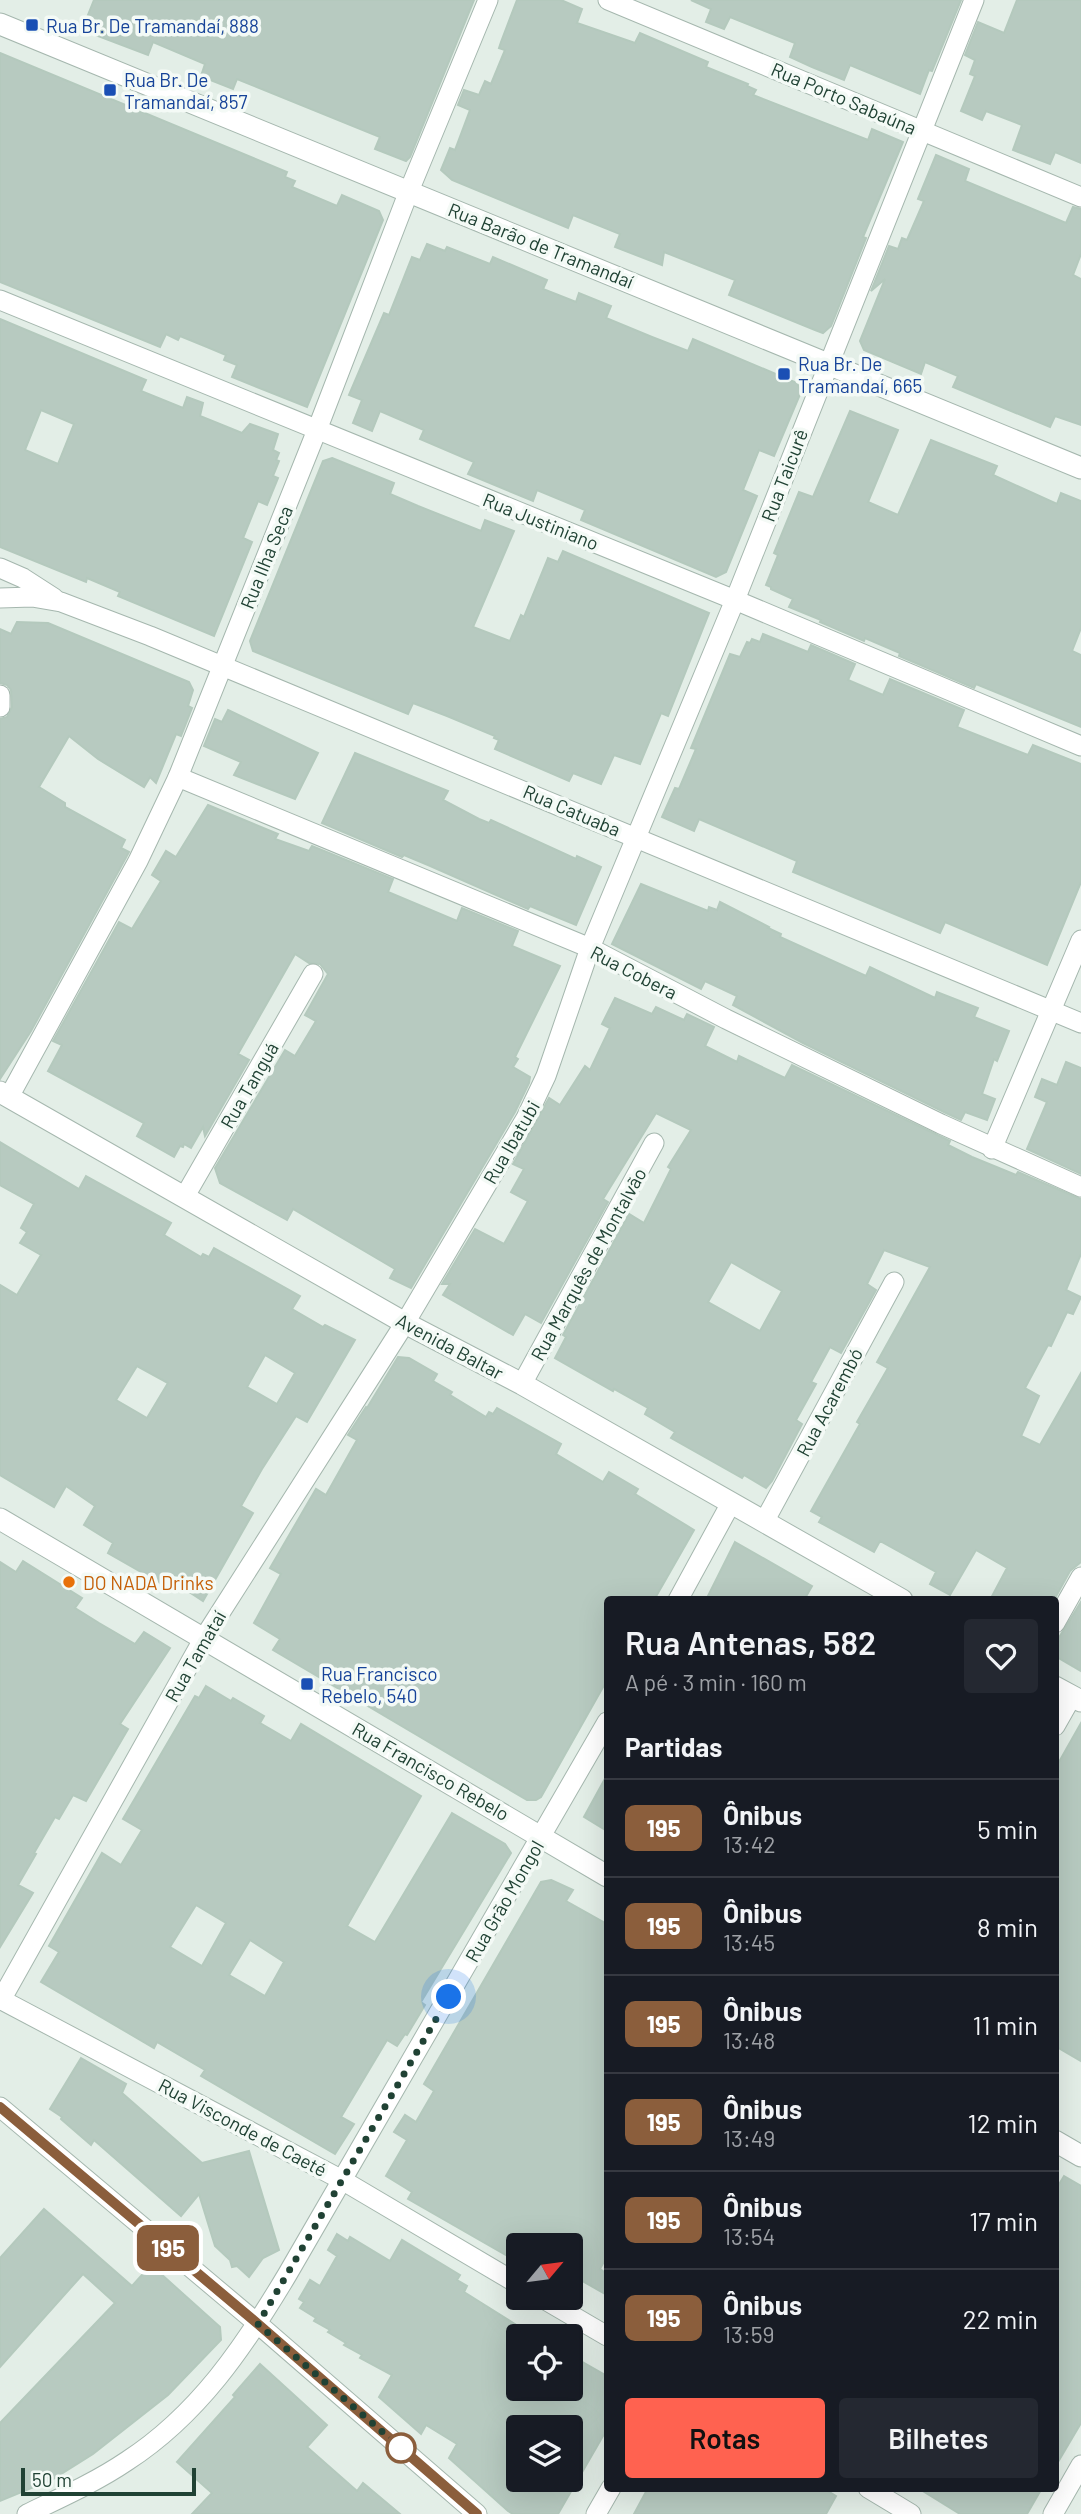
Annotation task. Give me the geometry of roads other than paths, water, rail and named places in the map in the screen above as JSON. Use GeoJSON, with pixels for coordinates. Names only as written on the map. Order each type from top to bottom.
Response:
{"type":"FeatureCollection","features":[{"type":"Feature","properties":{"kind":"street","name":"Rua Ilha Seca"},"geometry":{"type":"LineString","coordinates":[[4,1095],[138,861],[178,777],[409,191],[488,0]]}},
{"type":"Feature","properties":{"kind":"street","name":"Rua Porto Sabaúna"},"geometry":{"type":"LineString","coordinates":[[608,0],[1081,197]]}},
{"type":"Feature","properties":{"kind":"street","name":"Rua Taicurê"},"geometry":{"type":"LineString","coordinates":[[590,948],[735,600],[827,364],[975,0]]}},
{"type":"Feature","properties":{"kind":"street","name":"Rua Barão de Tramandaí"},"geometry":{"type":"LineString","coordinates":[[0,24],[1081,468]]}},
{"type":"Feature","properties":{"kind":"street","name":"Rua Justiniano"},"geometry":{"type":"LineString","coordinates":[[0,300],[735,600],[1081,746]]}},
{"type":"Feature","properties":{"kind":"street","name":"Rua Catuaba"},"geometry":{"type":"LineString","coordinates":[[0,568],[23,578],[61,602]]}},
{"type":"Feature","properties":{"kind":"street","name":"Rua Catuaba"},"geometry":{"type":"LineString","coordinates":[[0,598],[32,597],[61,602],[150,636],[1081,1023]]}},
{"type":"Feature","properties":{"kind":"street"},"geometry":{"type":"LineString","coordinates":[[0,695],[0,707]]}},
{"type":"Feature","properties":{"kind":"street","name":"Rua Cobera"},"geometry":{"type":"LineString","coordinates":[[178,777],[590,948],[738,1025],[992,1149],[1081,1187]]}},
{"type":"Feature","properties":{"kind":"street"},"geometry":{"type":"LineString","coordinates":[[992,1149],[1081,940]]}},
{"type":"Feature","properties":{"kind":"street","name":"Rua Ibatubi"},"geometry":{"type":"LineString","coordinates":[[405,1323],[536,1097],[562,1036],[590,948]]}},
{"type":"Feature","properties":{"kind":"street","name":"Rua Tanguá"},"geometry":{"type":"LineString","coordinates":[[185,1196],[313,974]]}},
{"type":"Feature","properties":{"kind":"street","name":"Avenida Baltar"},"geometry":{"type":"LineString","coordinates":[[4,1095],[405,1323],[522,1384],[895,1596]]}},
{"type":"Feature","properties":{"kind":"street","name":"Rua Marquês de Montalvão"},"geometry":{"type":"LineString","coordinates":[[522,1384],[654,1143]]}},
{"type":"Feature","properties":{"kind":"street","name":"Rua Acarembó"},"geometry":{"type":"LineString","coordinates":[[764,1522],[894,1282]]}},
{"type":"Feature","properties":{"kind":"street","name":"Rua Tamataí"},"geometry":{"type":"LineString","coordinates":[[1,2000],[204,1638],[405,1323]]}},
{"type":"Feature","properties":{"kind":"street"},"geometry":{"type":"LineString","coordinates":[[680,1596],[731,1503]]}},
{"type":"Feature","properties":{"kind":"street","name":"Rua Francisco Rebelo"},"geometry":{"type":"LineString","coordinates":[[0,1520],[604,1873]]}},
{"type":"Feature","properties":{"kind":"street"},"geometry":{"type":"LineString","coordinates":[[1059,1616],[1081,1577]]}},
{"type":"Feature","properties":{"kind":"street"},"geometry":{"type":"LineString","coordinates":[[1059,1718],[1070,1695]]}},
{"type":"Feature","properties":{"kind":"street","name":"Rua Grão Mongol"},"geometry":{"type":"LineString","coordinates":[[27,2514],[127,2462],[169,2430],[207,2392],[258,2324],[604,1727]]}},
{"type":"Feature","properties":{"kind":"street","name":"Rua Visconde de Caeté"},"geometry":{"type":"LineString","coordinates":[[1,2000],[342,2180],[506,2277]]}},
{"type":"Feature","properties":{"kind":"street"},"geometry":{"type":"LineString","coordinates":[[0,2107],[258,2324],[477,2514]]}},
{"type":"Feature","properties":{"kind":"street"},"geometry":{"type":"LineString","coordinates":[[1059,2143],[1081,2156]]}},
{"type":"Feature","properties":{"kind":"street"},"geometry":{"type":"LineString","coordinates":[[563,2310],[604,2334]]}},
{"type":"Feature","properties":{"kind":"street"},"geometry":{"type":"LineString","coordinates":[[1053,2514],[1081,2465]]}},
{"type":"Feature","properties":{"kind":"street"},"geometry":{"type":"LineString","coordinates":[[440,2481],[463,2514]]}},
{"type":"Feature","properties":{"kind":"street"},"geometry":{"type":"LineString","coordinates":[[596,2514],[609,2492]]}},
{"type":"Feature","properties":{"kind":"street"},"geometry":{"type":"LineString","coordinates":[[875,2492],[911,2514]]}},
{"type":"Feature","properties":{"kind":"place","name":"Rua Br. De Tramandaí, 888"},"geometry":{"type":"Point","coordinates":[32,25]}},
{"type":"Feature","properties":{"kind":"place","name":"Rua Br. De Tramandaí, 857"},"geometry":{"type":"Point","coordinates":[110,90]}},
{"type":"Feature","properties":{"kind":"place","name":"Rua Br. De Tramandaí, 665"},"geometry":{"type":"Point","coordinates":[784,374]}},
{"type":"Feature","properties":{"kind":"place","name":"DO NADA Drinks"},"geometry":{"type":"Point","coordinates":[69,1582]}},
{"type":"Feature","properties":{"kind":"place","name":"Rua Francisco Rebelo, 540"},"geometry":{"type":"Point","coordinates":[307,1684]}}]}
